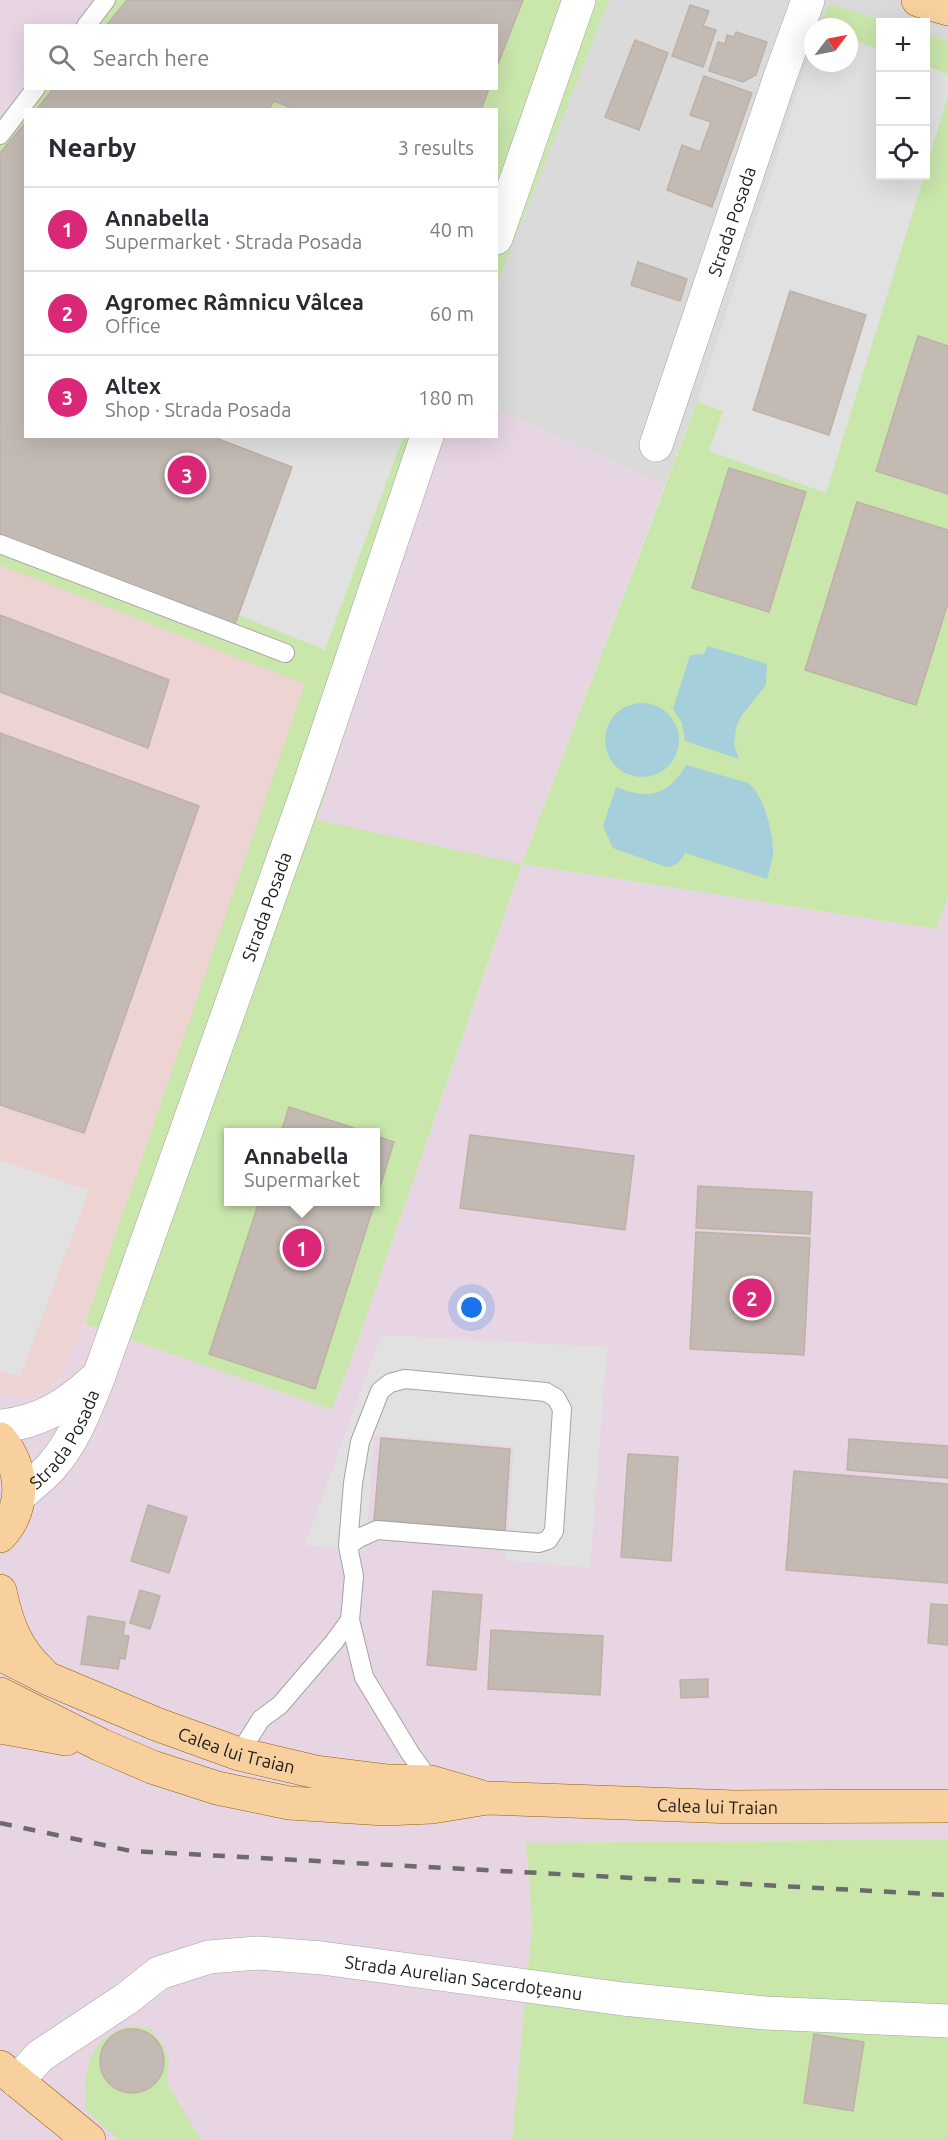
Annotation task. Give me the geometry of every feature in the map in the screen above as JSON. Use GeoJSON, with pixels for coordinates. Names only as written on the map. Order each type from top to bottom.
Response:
{"type":"FeatureCollection","features":[{"type":"Feature","properties":{"kind":"main road"},"geometry":{"type":"LineString","coordinates":[[918,0],[948,9]]}},
{"type":"Feature","properties":{"kind":"main road"},"geometry":{"type":"LineString","coordinates":[[0,1439],[12,1457],[19,1476],[19,1496],[15,1513],[0,1536]]}},
{"type":"Feature","properties":{"kind":"main road"},"geometry":{"type":"LineString","coordinates":[[0,1591],[5,1612],[25,1657],[49,1679]]}},
{"type":"Feature","properties":{"kind":"main road","name":"Calea lui Traian"},"geometry":{"type":"LineString","coordinates":[[0,1654],[49,1679],[156,1724],[239,1754],[316,1772],[388,1781],[431,1782],[487,1798]]}},
{"type":"Feature","properties":{"kind":"main road","name":"Calea lui Traian"},"geometry":{"type":"LineString","coordinates":[[0,1694],[100,1745],[152,1767],[216,1788],[289,1803],[384,1809],[432,1808],[487,1798],[734,1807],[948,1806]]}},
{"type":"Feature","properties":{"kind":"main road"},"geometry":{"type":"LineString","coordinates":[[0,1727],[100,1745]]}},
{"type":"Feature","properties":{"kind":"main road"},"geometry":{"type":"LineString","coordinates":[[9,2074],[89,2140]]}},
{"type":"Feature","properties":{"kind":"street"},"geometry":{"type":"LineString","coordinates":[[498,232],[579,0]]}},
{"type":"Feature","properties":{"kind":"street","name":"Strada Posada"},"geometry":{"type":"LineString","coordinates":[[656,445],[808,0]]}},
{"type":"Feature","properties":{"kind":"street","name":"Strada Posada"},"geometry":{"type":"LineString","coordinates":[[19,1496],[50,1469],[67,1447],[81,1421],[99,1376],[310,783],[426,438]]}},
{"type":"Feature","properties":{"kind":"street","name":"Strada Posada"},"geometry":{"type":"LineString","coordinates":[[0,1426],[44,1417],[75,1398],[99,1376]]}},
{"type":"Feature","properties":{"kind":"street","name":"Strada Aurelian Sacerdoțeanu"},"geometry":{"type":"LineString","coordinates":[[9,2074],[126,1999],[159,1973],[209,1957],[248,1954],[322,1958],[623,1999],[765,2013],[948,2021]]}},
{"type":"Feature","properties":{"kind":"lane"},"geometry":{"type":"LineString","coordinates":[[88,24],[106,0]]}},
{"type":"Feature","properties":{"kind":"lane"},"geometry":{"type":"LineString","coordinates":[[0,135],[34,90]]}},
{"type":"Feature","properties":{"kind":"lane"},"geometry":{"type":"LineString","coordinates":[[0,544],[285,652]]}},
{"type":"Feature","properties":{"kind":"lane"},"geometry":{"type":"LineString","coordinates":[[348,1546],[377,1530],[539,1543],[548,1540],[554,1531],[562,1409],[556,1398],[546,1392],[405,1379],[380,1391],[360,1442],[353,1483],[348,1546],[354,1576],[350,1620],[364,1677],[410,1753],[431,1782]]}},
{"type":"Feature","properties":{"kind":"lane"},"geometry":{"type":"LineString","coordinates":[[239,1754],[261,1719],[280,1705],[350,1620]]}},
{"type":"Feature","properties":{"kind":"shaded area"},"geometry":{"type":"Polygon","coordinates":[[[0,0],[104,0],[87,24],[24,24],[25,90],[0,127],[0,0]]]}},
{"type":"Feature","properties":{"kind":"shaded area"},"geometry":{"type":"Polygon","coordinates":[[[566,0],[497,108],[24,108],[24,438],[28,438],[306,684],[85,1324],[60,1379],[40,1394],[19,1397],[0,1393],[0,110],[24,90],[498,90],[498,85],[566,0]]]}},
{"type":"Feature","properties":{"kind":"shaded area"},"geometry":{"type":"Polygon","coordinates":[[[609,0],[948,0],[948,41],[930,35],[930,18],[876,19],[829,5],[825,18],[804,18],[804,72],[807,72],[697,402],[665,485],[498,410],[498,279],[609,0]]]}},
{"type":"Feature","properties":{"kind":"shaded area"},"geometry":{"type":"Polygon","coordinates":[[[858,42],[876,49],[876,180],[923,180],[826,493],[709,451],[723,411],[697,402],[804,71],[858,72],[858,42]]]}},
{"type":"Feature","properties":{"kind":"shaded area"},"geometry":{"type":"Polygon","coordinates":[[[930,67],[948,74],[948,95],[930,156],[930,67]]]}},
{"type":"Feature","properties":{"kind":"shaded area"},"geometry":{"type":"Polygon","coordinates":[[[498,410],[665,485],[522,864],[936,929],[948,897],[948,1839],[526,1843],[532,1925],[512,2140],[0,2140],[0,1393],[19,1397],[40,1394],[60,1379],[85,1324],[332,1410],[358,1341],[522,865],[316,821],[440,438],[498,438],[498,410]]]}},
{"type":"Feature","properties":{"kind":"shaded area"},"geometry":{"type":"Polygon","coordinates":[[[214,438],[403,438],[325,650],[238,615],[292,468],[214,438]]]}},
{"type":"Feature","properties":{"kind":"shaded area"},"geometry":{"type":"Polygon","coordinates":[[[0,1160],[89,1191],[20,1377],[0,1370],[0,1160]]]}},
{"type":"Feature","properties":{"kind":"shaded area"},"geometry":{"type":"Polygon","coordinates":[[[381,1335],[607,1347],[590,1568],[506,1560],[514,1446],[374,1435],[365,1552],[305,1545],[381,1335]]]}},
{"type":"Feature","properties":{"kind":"green space"},"geometry":{"type":"Polygon","coordinates":[[[104,0],[609,0],[498,281],[498,108],[24,108],[24,438],[440,438],[317,820],[522,864],[358,1341],[332,1410],[85,1324],[305,684],[0,565],[0,127],[31,90],[498,90],[498,24],[87,24],[104,0]]]}},
{"type":"Feature","properties":{"kind":"green space"},"geometry":{"type":"Polygon","coordinates":[[[829,4],[876,19],[876,180],[930,180],[930,35],[948,41],[948,897],[936,929],[522,864],[697,402],[805,72],[858,72],[858,18],[824,18],[829,4]]]}},
{"type":"Feature","properties":{"kind":"green space"},"geometry":{"type":"Polygon","coordinates":[[[948,1839],[948,2140],[512,2140],[532,1925],[526,1843],[948,1839]]]}},
{"type":"Feature","properties":{"kind":"green space"},"geometry":{"type":"Polygon","coordinates":[[[138,2026],[150,2029],[163,2045],[169,2058],[167,2083],[201,2140],[119,2140],[85,2109],[86,2079],[93,2053],[110,2034],[138,2026]]]}},
{"type":"Feature","properties":{"kind":"water"},"geometry":{"type":"Polygon","coordinates":[[[708,646],[767,664],[766,685],[741,716],[736,728],[734,744],[739,759],[685,741],[682,723],[673,709],[690,655],[704,654],[708,646]]]}},
{"type":"Feature","properties":{"kind":"water"},"geometry":{"type":"Polygon","coordinates":[[[649,703],[669,713],[677,726],[679,740],[677,754],[669,767],[656,775],[635,777],[615,767],[607,754],[605,733],[615,713],[628,705],[649,703]]]}},
{"type":"Feature","properties":{"kind":"water"},"geometry":{"type":"Polygon","coordinates":[[[686,765],[748,783],[754,788],[767,816],[772,837],[773,855],[767,879],[685,853],[678,863],[666,867],[613,848],[603,826],[616,787],[638,793],[656,792],[672,783],[686,765]]]}},
{"type":"Feature","properties":{"kind":"building"},"geometry":{"type":"Polygon","coordinates":[[[127,0],[523,0],[498,64],[498,24],[108,24],[127,0]]]}},
{"type":"Feature","properties":{"kind":"building"},"geometry":{"type":"Polygon","coordinates":[[[690,5],[709,11],[703,26],[716,30],[703,67],[672,56],[690,5]]]}},
{"type":"Feature","properties":{"kind":"building"},"geometry":{"type":"Polygon","coordinates":[[[736,32],[767,42],[756,75],[743,82],[709,71],[718,42],[725,44],[727,35],[734,37],[736,32]]]}},
{"type":"Feature","properties":{"kind":"building"},"geometry":{"type":"Polygon","coordinates":[[[635,40],[668,53],[639,130],[605,117],[635,40]]]}},
{"type":"Feature","properties":{"kind":"building"},"geometry":{"type":"Polygon","coordinates":[[[704,76],[752,93],[712,207],[667,190],[682,145],[700,152],[711,122],[690,115],[704,76]]]}},
{"type":"Feature","properties":{"kind":"building"},"geometry":{"type":"Polygon","coordinates":[[[52,90],[488,90],[482,108],[292,108],[274,101],[269,108],[38,108],[52,90]]]}},
{"type":"Feature","properties":{"kind":"building"},"geometry":{"type":"Polygon","coordinates":[[[24,124],[24,438],[216,438],[292,467],[234,627],[0,538],[0,153],[24,124]]]}},
{"type":"Feature","properties":{"kind":"building"},"geometry":{"type":"Polygon","coordinates":[[[638,262],[687,279],[680,301],[631,285],[638,262]]]}},
{"type":"Feature","properties":{"kind":"building"},"geometry":{"type":"Polygon","coordinates":[[[790,291],[866,315],[829,435],[753,410],[790,291]]]}},
{"type":"Feature","properties":{"kind":"building"},"geometry":{"type":"Polygon","coordinates":[[[918,336],[948,346],[948,494],[876,471],[918,336]]]}},
{"type":"Feature","properties":{"kind":"building"},"geometry":{"type":"Polygon","coordinates":[[[729,468],[806,492],[769,612],[692,588],[729,468]]]}},
{"type":"Feature","properties":{"kind":"building"},"geometry":{"type":"Polygon","coordinates":[[[857,502],[948,530],[948,603],[916,705],[805,670],[857,502]]]}},
{"type":"Feature","properties":{"kind":"building"},"geometry":{"type":"Polygon","coordinates":[[[0,615],[169,680],[148,748],[0,692],[0,615]]]}},
{"type":"Feature","properties":{"kind":"building"},"geometry":{"type":"Polygon","coordinates":[[[0,733],[199,806],[84,1133],[0,1105],[0,733]]]}},
{"type":"Feature","properties":{"kind":"building"},"geometry":{"type":"Polygon","coordinates":[[[289,1107],[354,1128],[282,1128],[289,1107]]]}},
{"type":"Feature","properties":{"kind":"building"},"geometry":{"type":"Polygon","coordinates":[[[470,1135],[634,1156],[625,1230],[460,1208],[470,1135]]]}},
{"type":"Feature","properties":{"kind":"building"},"geometry":{"type":"Polygon","coordinates":[[[380,1137],[394,1142],[380,1186],[380,1137]]]}},
{"type":"Feature","properties":{"kind":"building"},"geometry":{"type":"Polygon","coordinates":[[[698,1186],[812,1192],[810,1234],[696,1228],[698,1186]]]}},
{"type":"Feature","properties":{"kind":"building"},"geometry":{"type":"Polygon","coordinates":[[[258,1206],[374,1206],[315,1389],[209,1354],[258,1206]]]}},
{"type":"Feature","properties":{"kind":"building"},"geometry":{"type":"Polygon","coordinates":[[[696,1232],[810,1238],[804,1355],[690,1349],[696,1232]]]}},
{"type":"Feature","properties":{"kind":"building"},"geometry":{"type":"Polygon","coordinates":[[[381,1438],[510,1449],[505,1530],[374,1520],[381,1438]]]}},
{"type":"Feature","properties":{"kind":"building"},"geometry":{"type":"Polygon","coordinates":[[[849,1439],[948,1446],[948,1478],[847,1470],[849,1439]]]}},
{"type":"Feature","properties":{"kind":"building"},"geometry":{"type":"Polygon","coordinates":[[[628,1454],[678,1457],[671,1561],[621,1557],[628,1454]]]}},
{"type":"Feature","properties":{"kind":"building"},"geometry":{"type":"Polygon","coordinates":[[[794,1471],[948,1484],[948,1583],[786,1570],[794,1471]]]}},
{"type":"Feature","properties":{"kind":"building"},"geometry":{"type":"Polygon","coordinates":[[[148,1505],[187,1517],[169,1573],[131,1561],[148,1505]]]}},
{"type":"Feature","properties":{"kind":"building"},"geometry":{"type":"Polygon","coordinates":[[[140,1590],[160,1596],[150,1629],[130,1623],[140,1590]]]}},
{"type":"Feature","properties":{"kind":"building"},"geometry":{"type":"Polygon","coordinates":[[[433,1591],[482,1595],[476,1670],[427,1665],[433,1591]]]}},
{"type":"Feature","properties":{"kind":"building"},"geometry":{"type":"Polygon","coordinates":[[[931,1604],[948,1605],[948,1645],[928,1643],[931,1604]]]}},
{"type":"Feature","properties":{"kind":"building"},"geometry":{"type":"Polygon","coordinates":[[[88,1616],[125,1622],[123,1635],[129,1636],[125,1659],[120,1658],[118,1669],[81,1664],[88,1616]]]}},
{"type":"Feature","properties":{"kind":"building"},"geometry":{"type":"Polygon","coordinates":[[[491,1630],[603,1636],[600,1695],[488,1689],[491,1630]]]}},
{"type":"Feature","properties":{"kind":"building"},"geometry":{"type":"Polygon","coordinates":[[[708,1679],[708,1697],[681,1698],[680,1680],[708,1679]]]}},
{"type":"Feature","properties":{"kind":"building"},"geometry":{"type":"Polygon","coordinates":[[[132,2029],[150,2035],[158,2043],[164,2061],[158,2079],[150,2087],[132,2093],[114,2087],[106,2079],[100,2061],[106,2043],[114,2035],[132,2029]]]}},
{"type":"Feature","properties":{"kind":"building"},"geometry":{"type":"Polygon","coordinates":[[[814,2034],[864,2042],[853,2111],[804,2103],[814,2034]]]}},
{"type":"Feature","properties":{"kind":"railway"},"geometry":{"type":"LineString","coordinates":[[0,1823],[131,1851],[948,1895]]}},
{"type":"Feature","properties":{"kind":"place","name":"Altex"},"geometry":{"type":"Point","coordinates":[187,475]}},
{"type":"Feature","properties":{"kind":"place","name":"Annabella"},"geometry":{"type":"Point","coordinates":[302,1248]}},
{"type":"Feature","properties":{"kind":"place","name":"Agromec Râmnicu Vâlcea"},"geometry":{"type":"Point","coordinates":[752,1298]}}]}
